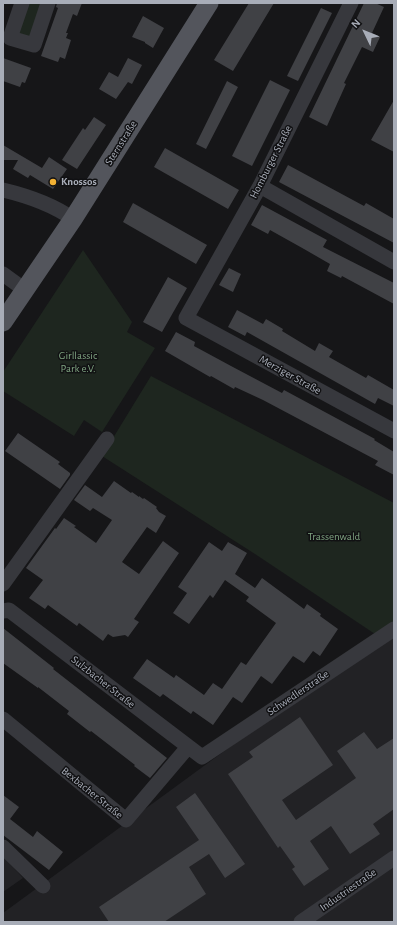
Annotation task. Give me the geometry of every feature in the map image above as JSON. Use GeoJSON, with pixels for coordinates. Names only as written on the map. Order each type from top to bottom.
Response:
{"type":"FeatureCollection","features":[{"type":"Feature","properties":{"kind":"main road","name":"Sternstraße"},"geometry":{"type":"LineString","coordinates":[[3,322],[73,218],[210,3]]}},
{"type":"Feature","properties":{"kind":"street"},"geometry":{"type":"LineString","coordinates":[[22,3],[10,38],[34,46],[48,3]]}},
{"type":"Feature","properties":{"kind":"street","name":"Homburger Straße"},"geometry":{"type":"LineString","coordinates":[[186,318],[260,186],[351,3]]}},
{"type":"Feature","properties":{"kind":"street"},"geometry":{"type":"LineString","coordinates":[[260,186],[394,262]]}},
{"type":"Feature","properties":{"kind":"street"},"geometry":{"type":"LineString","coordinates":[[3,190],[45,203],[59,209],[73,218]]}},
{"type":"Feature","properties":{"kind":"street"},"geometry":{"type":"LineString","coordinates":[[3,274],[25,290]]}},
{"type":"Feature","properties":{"kind":"street","name":"Merziger Straße"},"geometry":{"type":"LineString","coordinates":[[186,318],[394,431]]}},
{"type":"Feature","properties":{"kind":"street"},"geometry":{"type":"LineString","coordinates":[[3,584],[107,439]]}},
{"type":"Feature","properties":{"kind":"street","name":"Sulzbacher Straße"},"geometry":{"type":"LineString","coordinates":[[3,611],[10,610],[202,757]]}},
{"type":"Feature","properties":{"kind":"street","name":"Schwedlerstraße"},"geometry":{"type":"LineString","coordinates":[[202,757],[394,629]]}},
{"type":"Feature","properties":{"kind":"street","name":"Bexbacher Straße"},"geometry":{"type":"LineString","coordinates":[[3,720],[126,820],[188,747]]}},
{"type":"Feature","properties":{"kind":"street"},"geometry":{"type":"LineString","coordinates":[[3,846],[43,886]]}},
{"type":"Feature","properties":{"kind":"street","name":"Industriestraße"},"geometry":{"type":"LineString","coordinates":[[301,922],[394,858]]}},
{"type":"Feature","properties":{"kind":"shaded area"},"geometry":{"type":"Polygon","coordinates":[[[394,624],[394,922],[3,922],[3,913],[238,741],[394,624]]]}},
{"type":"Feature","properties":{"kind":"shaded area"},"geometry":{"type":"Polygon","coordinates":[[[3,856],[23,878],[3,892],[3,856]]]}},
{"type":"Feature","properties":{"kind":"green space"},"geometry":{"type":"Polygon","coordinates":[[[22,3],[48,3],[34,45],[10,38],[22,3]]]}},
{"type":"Feature","properties":{"kind":"green space","name":"Girllassic Park e.V."},"geometry":{"type":"Polygon","coordinates":[[[83,250],[132,322],[127,332],[155,348],[102,432],[84,420],[74,436],[3,391],[3,372],[83,250]]]}},
{"type":"Feature","properties":{"kind":"green space","name":"Trassenwald"},"geometry":{"type":"Polygon","coordinates":[[[151,376],[394,503],[394,624],[378,636],[255,554],[102,456],[151,376]]]}},
{"type":"Feature","properties":{"kind":"building"},"geometry":{"type":"Polygon","coordinates":[[[57,3],[82,3],[77,16],[73,14],[66,33],[68,33],[66,38],[71,40],[65,59],[60,57],[58,62],[41,56],[58,8],[56,7],[57,3]]]}},
{"type":"Feature","properties":{"kind":"building"},"geometry":{"type":"Polygon","coordinates":[[[249,3],[274,3],[233,71],[214,60],[249,3]]]}},
{"type":"Feature","properties":{"kind":"building"},"geometry":{"type":"Polygon","coordinates":[[[364,3],[375,3],[384,7],[372,33],[380,37],[373,52],[362,47],[344,83],[346,84],[327,126],[309,117],[364,3]]]}},
{"type":"Feature","properties":{"kind":"building"},"geometry":{"type":"Polygon","coordinates":[[[321,8],[332,13],[298,81],[287,76],[321,8]]]}},
{"type":"Feature","properties":{"kind":"building"},"geometry":{"type":"Polygon","coordinates":[[[143,16],[164,28],[153,48],[145,42],[132,37],[143,16]]]}},
{"type":"Feature","properties":{"kind":"building"},"geometry":{"type":"Polygon","coordinates":[[[3,58],[31,68],[25,83],[22,82],[20,87],[3,81],[3,58]]]}},
{"type":"Feature","properties":{"kind":"building"},"geometry":{"type":"Polygon","coordinates":[[[128,58],[142,65],[132,84],[128,82],[116,99],[99,89],[109,72],[118,77],[128,58]]]}},
{"type":"Feature","properties":{"kind":"building"},"geometry":{"type":"Polygon","coordinates":[[[270,80],[290,90],[252,166],[232,156],[270,80]]]}},
{"type":"Feature","properties":{"kind":"building"},"geometry":{"type":"Polygon","coordinates":[[[227,81],[238,87],[206,149],[196,144],[227,81]]]}},
{"type":"Feature","properties":{"kind":"building"},"geometry":{"type":"Polygon","coordinates":[[[394,100],[394,152],[371,140],[394,100]]]}},
{"type":"Feature","properties":{"kind":"building"},"geometry":{"type":"Polygon","coordinates":[[[94,117],[106,125],[77,169],[62,160],[83,128],[85,130],[94,117]]]}},
{"type":"Feature","properties":{"kind":"building"},"geometry":{"type":"Polygon","coordinates":[[[3,145],[42,168],[49,157],[67,169],[53,189],[30,175],[28,178],[13,169],[18,160],[3,160],[3,145]]]}},
{"type":"Feature","properties":{"kind":"building"},"geometry":{"type":"Polygon","coordinates":[[[165,148],[239,190],[228,209],[154,167],[165,148]]]}},
{"type":"Feature","properties":{"kind":"building"},"geometry":{"type":"Polygon","coordinates":[[[288,165],[364,206],[366,203],[394,219],[394,243],[279,182],[288,165]]]}},
{"type":"Feature","properties":{"kind":"building"},"geometry":{"type":"Polygon","coordinates":[[[133,203],[207,245],[196,264],[123,222],[133,203]]]}},
{"type":"Feature","properties":{"kind":"building"},"geometry":{"type":"Polygon","coordinates":[[[262,205],[327,240],[323,247],[394,283],[394,304],[342,276],[341,278],[327,271],[330,264],[270,230],[268,234],[251,225],[262,205]]]}},
{"type":"Feature","properties":{"kind":"building"},"geometry":{"type":"Polygon","coordinates":[[[229,268],[241,274],[233,292],[219,285],[229,268]]]}},
{"type":"Feature","properties":{"kind":"building"},"geometry":{"type":"Polygon","coordinates":[[[168,277],[187,288],[162,332],[143,322],[168,277]]]}},
{"type":"Feature","properties":{"kind":"building"},"geometry":{"type":"Polygon","coordinates":[[[237,310],[263,324],[266,319],[283,329],[282,331],[315,351],[319,343],[333,351],[329,357],[366,378],[368,375],[394,390],[394,406],[378,398],[375,404],[247,332],[245,336],[228,327],[237,310]]]}},
{"type":"Feature","properties":{"kind":"building"},"geometry":{"type":"Polygon","coordinates":[[[176,332],[195,342],[194,346],[231,366],[282,393],[284,390],[375,439],[374,440],[394,452],[394,475],[375,465],[378,461],[263,400],[235,387],[234,389],[211,376],[210,377],[165,351],[176,332]]]}},
{"type":"Feature","properties":{"kind":"building"},"geometry":{"type":"Polygon","coordinates":[[[18,433],[60,462],[58,464],[70,473],[60,489],[5,451],[18,433]]]}},
{"type":"Feature","properties":{"kind":"building"},"geometry":{"type":"Polygon","coordinates":[[[114,481],[131,493],[132,492],[143,499],[144,498],[157,507],[156,508],[159,512],[166,516],[156,533],[147,527],[122,562],[139,574],[163,541],[179,553],[134,619],[139,622],[128,637],[125,635],[113,637],[108,634],[103,641],[79,623],[77,626],[48,605],[45,609],[29,598],[43,580],[26,568],[64,518],[96,543],[112,520],[93,508],[90,511],[74,500],[85,485],[102,497],[114,481]]]}},
{"type":"Feature","properties":{"kind":"building"},"geometry":{"type":"Polygon","coordinates":[[[209,542],[222,551],[228,542],[247,553],[235,574],[255,588],[262,578],[304,609],[307,604],[338,629],[320,656],[313,651],[304,663],[293,656],[272,684],[261,676],[242,703],[233,697],[213,725],[193,711],[191,714],[163,694],[160,697],[133,678],[147,659],[174,678],[176,675],[204,695],[213,683],[222,689],[241,662],[246,665],[276,623],[246,601],[249,597],[225,580],[213,598],[210,595],[189,624],[173,613],[187,593],[178,587],[209,542]]]}},
{"type":"Feature","properties":{"kind":"building"},"geometry":{"type":"Polygon","coordinates":[[[3,628],[167,758],[150,778],[67,714],[69,711],[3,663],[3,628]]]}},
{"type":"Feature","properties":{"kind":"building"},"geometry":{"type":"Polygon","coordinates":[[[300,717],[333,765],[282,800],[296,820],[356,778],[337,751],[364,732],[377,749],[394,738],[394,809],[373,824],[380,834],[350,854],[331,826],[310,841],[329,869],[304,886],[292,869],[295,867],[280,846],[278,848],[228,774],[253,757],[249,752],[300,717]]]}},
{"type":"Feature","properties":{"kind":"building"},"geometry":{"type":"Polygon","coordinates":[[[195,793],[245,864],[225,878],[209,854],[189,867],[206,894],[164,922],[109,922],[99,907],[199,840],[176,807],[195,793]]]}},
{"type":"Feature","properties":{"kind":"building"},"geometry":{"type":"Polygon","coordinates":[[[3,795],[19,807],[10,819],[33,837],[37,831],[63,852],[49,870],[3,835],[3,795]]]}},
{"type":"Feature","properties":{"kind":"place","name":"Knossos"},"geometry":{"type":"Point","coordinates":[53,182]}}]}
